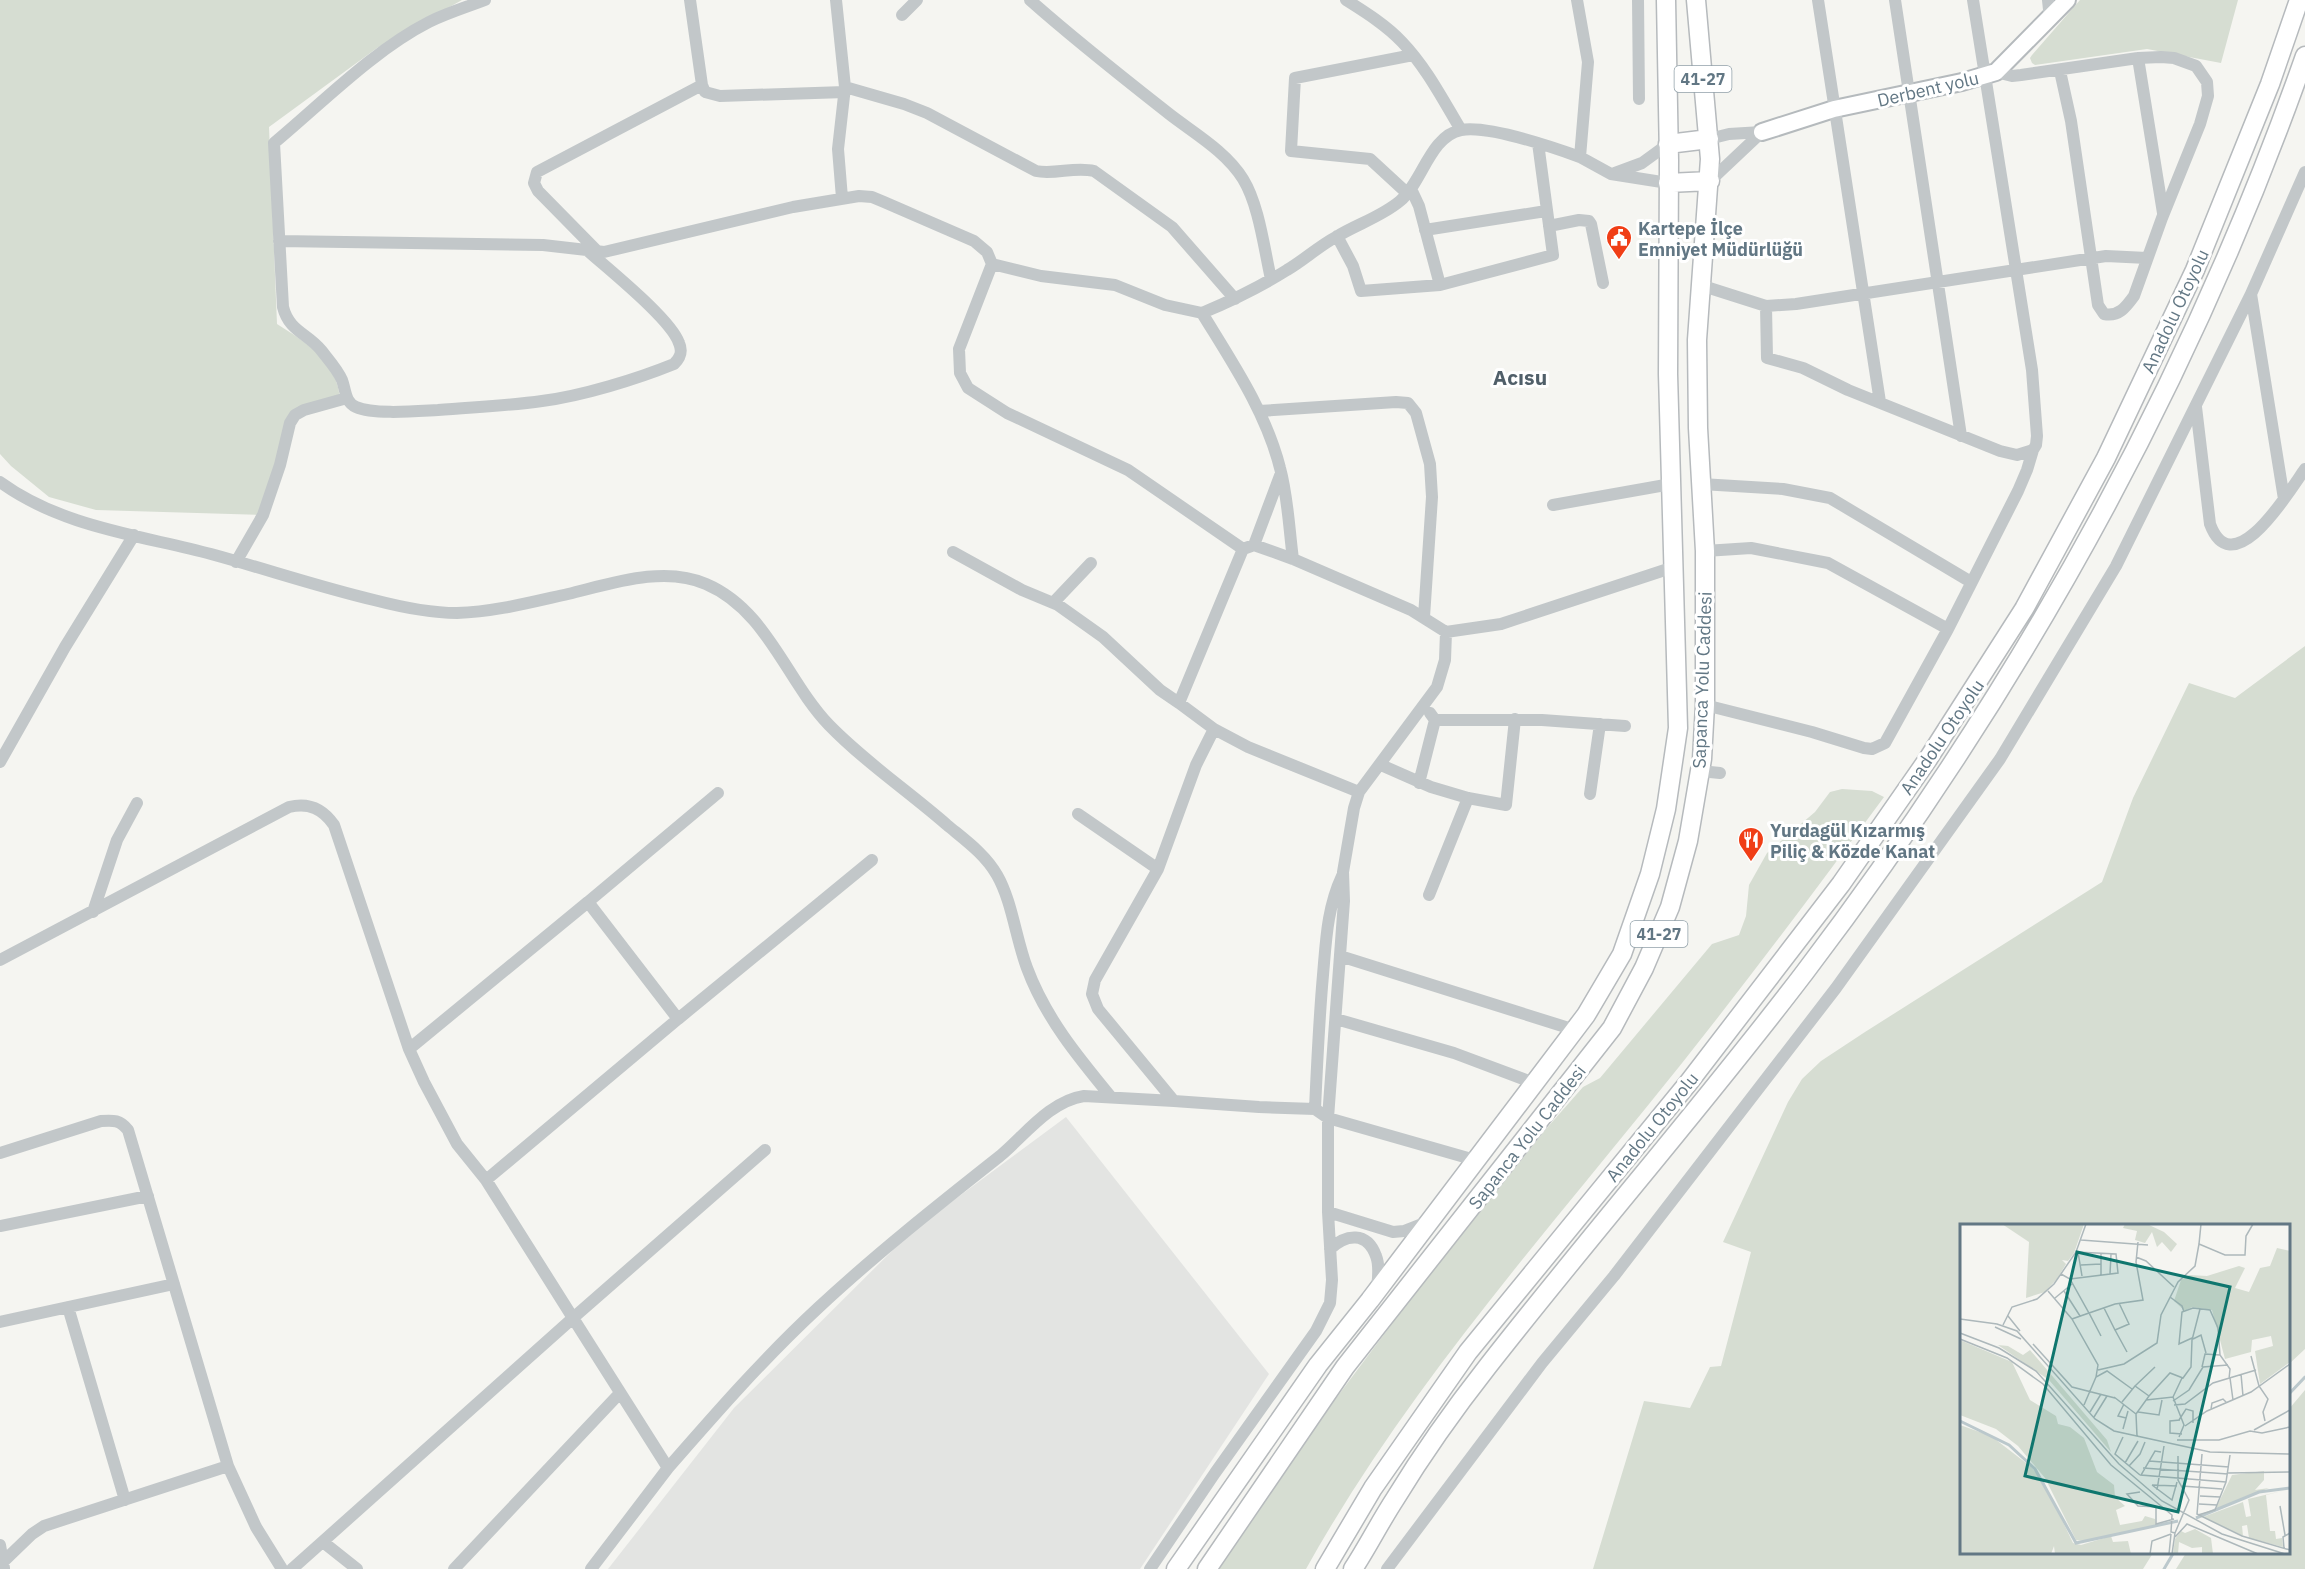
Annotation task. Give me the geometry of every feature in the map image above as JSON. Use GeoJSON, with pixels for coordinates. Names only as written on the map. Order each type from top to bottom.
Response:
{"type":"FeatureCollection","features":[{"type":"Feature","properties":{"kind":"highway","name":"Sapanca Yolu Caddesi"},"geometry":{"type":"LineString","coordinates":[[1176,1569],[1318,1365],[1575,1030],[1622,954],[1650,874],[1666,809],[1678,728],[1668,362],[1666,0]]}},
{"type":"Feature","properties":{"kind":"highway","name":"Sapanca Yolu Caddesi"},"geometry":{"type":"LineString","coordinates":[[1207,1569],[1345,1367],[1612,1028],[1644,968],[1670,907],[1688,841],[1700,771],[1705,705],[1705,551],[1697,380],[1700,285],[1710,181],[1709,139],[1696,0]]}},
{"type":"Feature","properties":{"kind":"highway","name":"Anadolu Otoyolu"},"geometry":{"type":"LineString","coordinates":[[1325,1569],[1373,1488],[1468,1352],[1689,1082],[1841,884],[1940,741],[2024,609],[2106,458],[2195,270],[2262,105],[2299,0]]}},
{"type":"Feature","properties":{"kind":"highway","name":"Anadolu Otoyolu"},"geometry":{"type":"LineString","coordinates":[[1353,1569],[1395,1497],[1487,1367],[1804,974],[1946,775],[1996,698],[2043,619],[2129,464],[2172,375],[2221,270],[2305,56]]}},
{"type":"Feature","properties":{"kind":"highway"},"geometry":{"type":"LineString","coordinates":[[1668,144],[1709,139]]}},
{"type":"Feature","properties":{"kind":"highway"},"geometry":{"type":"LineString","coordinates":[[1668,183],[1710,181]]}},
{"type":"Feature","properties":{"kind":"main road","name":"Derbent yolu"},"geometry":{"type":"LineString","coordinates":[[1762,132],[1834,109],[1991,74],[2067,0]]}},
{"type":"Feature","properties":{"kind":"street"},"geometry":{"type":"LineString","coordinates":[[485,0],[430,21],[410,33],[364,66],[274,143],[286,317],[290,324],[319,348],[342,379],[347,398],[356,407],[368,410],[416,411],[532,402],[574,394],[674,364],[680,358],[681,350],[673,331],[592,250],[538,191],[534,183],[537,172],[702,86]]}},
{"type":"Feature","properties":{"kind":"street"},"geometry":{"type":"LineString","coordinates":[[690,0],[702,86],[705,92],[720,96],[845,89],[904,104],[927,113],[1035,171],[1054,173],[1094,171],[1172,227],[1235,299]]}},
{"type":"Feature","properties":{"kind":"street"},"geometry":{"type":"LineString","coordinates":[[836,0],[845,89],[838,150],[842,198]]}},
{"type":"Feature","properties":{"kind":"street"},"geometry":{"type":"LineString","coordinates":[[902,15],[917,0]]}},
{"type":"Feature","properties":{"kind":"street"},"geometry":{"type":"LineString","coordinates":[[1030,0],[1092,54],[1210,145],[1239,173],[1251,199],[1271,279]]}},
{"type":"Feature","properties":{"kind":"street"},"geometry":{"type":"LineString","coordinates":[[1346,0],[1394,34],[1413,55],[1461,130]]}},
{"type":"Feature","properties":{"kind":"street"},"geometry":{"type":"LineString","coordinates":[[1577,0],[1588,62],[1580,157]]}},
{"type":"Feature","properties":{"kind":"street"},"geometry":{"type":"LineString","coordinates":[[1638,0],[1639,99]]}},
{"type":"Feature","properties":{"kind":"street"},"geometry":{"type":"LineString","coordinates":[[1818,0],[1880,402]]}},
{"type":"Feature","properties":{"kind":"street"},"geometry":{"type":"LineString","coordinates":[[1895,0],[1961,436]]}},
{"type":"Feature","properties":{"kind":"street"},"geometry":{"type":"LineString","coordinates":[[1705,705],[1812,732],[1864,748],[1879,747],[1885,743],[1948,629],[2027,470],[2036,445],[2036,409],[1991,74],[1973,0]]}},
{"type":"Feature","properties":{"kind":"street"},"geometry":{"type":"LineString","coordinates":[[2048,0],[2050,19]]}},
{"type":"Feature","properties":{"kind":"street"},"geometry":{"type":"LineString","coordinates":[[1413,55],[1295,78],[1291,151],[1370,159],[1410,192],[1419,206],[1440,285]]}},
{"type":"Feature","properties":{"kind":"street"},"geometry":{"type":"LineString","coordinates":[[1991,74],[2012,76],[2138,57],[2167,57],[2188,62],[2196,66],[2202,74],[2208,88],[2200,124],[2163,215],[2134,296],[2127,307],[2117,314],[2104,314],[2098,306],[2071,121],[2060,70]]}},
{"type":"Feature","properties":{"kind":"street"},"geometry":{"type":"LineString","coordinates":[[2138,57],[2163,215]]}},
{"type":"Feature","properties":{"kind":"street"},"geometry":{"type":"LineString","coordinates":[[992,264],[1041,276],[1115,285],[1166,305],[1202,313],[1235,299],[1271,279],[1337,236],[1383,213],[1410,192],[1436,147],[1450,134],[1461,130],[1480,131],[1538,142],[1580,157],[1611,174],[1668,183]]}},
{"type":"Feature","properties":{"kind":"street"},"geometry":{"type":"LineString","coordinates":[[1709,139],[1729,134],[1762,132]]}},
{"type":"Feature","properties":{"kind":"street"},"geometry":{"type":"LineString","coordinates":[[1710,181],[1762,132]]}},
{"type":"Feature","properties":{"kind":"street"},"geometry":{"type":"LineString","coordinates":[[1337,236],[1353,266],[1361,291],[1440,285],[1553,255],[1538,142]]}},
{"type":"Feature","properties":{"kind":"street"},"geometry":{"type":"LineString","coordinates":[[1611,174],[1642,163],[1668,144]]}},
{"type":"Feature","properties":{"kind":"street"},"geometry":{"type":"LineString","coordinates":[[1387,1569],[1542,1363],[1614,1276],[1836,988],[2000,759],[2116,566],[2302,191],[2305,172]]}},
{"type":"Feature","properties":{"kind":"street"},"geometry":{"type":"LineString","coordinates":[[279,241],[543,245],[604,252],[794,207],[842,198],[872,197],[982,246],[990,258],[992,264],[959,349],[960,373],[968,388],[1007,413],[1128,470],[1248,547],[1293,559],[1424,617],[1446,632],[1501,624],[1674,567]]}},
{"type":"Feature","properties":{"kind":"street"},"geometry":{"type":"LineString","coordinates":[[1425,230],[1546,211]]}},
{"type":"Feature","properties":{"kind":"street"},"geometry":{"type":"LineString","coordinates":[[1549,226],[1579,220],[1589,221],[1603,283]]}},
{"type":"Feature","properties":{"kind":"street"},"geometry":{"type":"LineString","coordinates":[[1700,285],[1766,306],[1796,304],[2090,258],[2126,255],[2147,258]]}},
{"type":"Feature","properties":{"kind":"street"},"geometry":{"type":"LineString","coordinates":[[2251,294],[2284,499]]}},
{"type":"Feature","properties":{"kind":"street"},"geometry":{"type":"LineString","coordinates":[[1766,306],[1767,358],[1803,368],[1848,390],[2009,454],[2028,453],[2033,450]]}},
{"type":"Feature","properties":{"kind":"street"},"geometry":{"type":"LineString","coordinates":[[1202,313],[1243,381],[1258,411],[1281,472],[1293,559]]}},
{"type":"Feature","properties":{"kind":"street"},"geometry":{"type":"LineString","coordinates":[[236,562],[262,515],[280,465],[290,423],[304,410],[347,398]]}},
{"type":"Feature","properties":{"kind":"street"},"geometry":{"type":"LineString","coordinates":[[1258,411],[1404,401],[1416,413],[1432,479],[1424,617]]}},
{"type":"Feature","properties":{"kind":"street"},"geometry":{"type":"LineString","coordinates":[[2196,407],[2210,524],[2217,537],[2228,543],[2244,541],[2263,526],[2305,469]]}},
{"type":"Feature","properties":{"kind":"street"},"geometry":{"type":"LineString","coordinates":[[1179,703],[1281,472]]}},
{"type":"Feature","properties":{"kind":"street"},"geometry":{"type":"LineString","coordinates":[[0,482],[37,505],[67,518],[342,592],[428,612],[474,611],[613,583],[668,576],[706,583],[726,595],[760,627],[794,680],[828,724],[987,861],[998,877],[1021,952],[1042,1002],[1073,1051],[1111,1097]]}},
{"type":"Feature","properties":{"kind":"street"},"geometry":{"type":"LineString","coordinates":[[1553,505],[1671,484]]}},
{"type":"Feature","properties":{"kind":"street"},"geometry":{"type":"LineString","coordinates":[[1701,484],[1783,489],[1830,498],[1971,582]]}},
{"type":"Feature","properties":{"kind":"street"},"geometry":{"type":"LineString","coordinates":[[0,762],[65,647],[134,536]]}},
{"type":"Feature","properties":{"kind":"street"},"geometry":{"type":"LineString","coordinates":[[1705,551],[1750,548],[1828,563],[1948,629]]}},
{"type":"Feature","properties":{"kind":"street"},"geometry":{"type":"LineString","coordinates":[[953,552],[1022,590],[1054,602],[1103,637],[1160,690],[1214,729],[1248,747],[1359,792]]}},
{"type":"Feature","properties":{"kind":"street"},"geometry":{"type":"LineString","coordinates":[[1054,602],[1091,563]]}},
{"type":"Feature","properties":{"kind":"street"},"geometry":{"type":"LineString","coordinates":[[1150,1569],[1321,1323],[1332,1293],[1328,1212],[1328,1118],[1340,956],[1343,872],[1354,808],[1359,792],[1425,706],[1441,678],[1446,632]]}},
{"type":"Feature","properties":{"kind":"street"},"geometry":{"type":"LineString","coordinates":[[1419,783],[1435,720],[1425,706]]}},
{"type":"Feature","properties":{"kind":"street"},"geometry":{"type":"LineString","coordinates":[[1435,720],[1515,719],[1625,726]]}},
{"type":"Feature","properties":{"kind":"street"},"geometry":{"type":"LineString","coordinates":[[1381,765],[1419,783],[1468,798],[1506,805],[1515,719]]}},
{"type":"Feature","properties":{"kind":"street"},"geometry":{"type":"LineString","coordinates":[[1590,794],[1600,724]]}},
{"type":"Feature","properties":{"kind":"street"},"geometry":{"type":"LineString","coordinates":[[1174,1101],[1098,1009],[1092,994],[1095,980],[1158,869],[1196,765],[1214,729]]}},
{"type":"Feature","properties":{"kind":"street"},"geometry":{"type":"LineString","coordinates":[[1700,771],[1720,773]]}},
{"type":"Feature","properties":{"kind":"street"},"geometry":{"type":"LineString","coordinates":[[409,1049],[718,793]]}},
{"type":"Feature","properties":{"kind":"street"},"geometry":{"type":"LineString","coordinates":[[1429,895],[1468,798]]}},
{"type":"Feature","properties":{"kind":"street"},"geometry":{"type":"LineString","coordinates":[[93,912],[117,840],[137,803]]}},
{"type":"Feature","properties":{"kind":"street"},"geometry":{"type":"LineString","coordinates":[[0,960],[289,807],[310,806],[328,816],[334,825],[409,1049],[457,1144],[486,1180],[668,1468]]}},
{"type":"Feature","properties":{"kind":"street"},"geometry":{"type":"LineString","coordinates":[[1078,814],[1158,869]]}},
{"type":"Feature","properties":{"kind":"street"},"geometry":{"type":"LineString","coordinates":[[486,1180],[872,860]]}},
{"type":"Feature","properties":{"kind":"street"},"geometry":{"type":"LineString","coordinates":[[1315,1109],[1326,933],[1335,891],[1343,872]]}},
{"type":"Feature","properties":{"kind":"street"},"geometry":{"type":"LineString","coordinates":[[588,902],[678,1020]]}},
{"type":"Feature","properties":{"kind":"street"},"geometry":{"type":"LineString","coordinates":[[1340,956],[1575,1030]]}},
{"type":"Feature","properties":{"kind":"street"},"geometry":{"type":"LineString","coordinates":[[1336,1019],[1454,1053],[1534,1083]]}},
{"type":"Feature","properties":{"kind":"street"},"geometry":{"type":"LineString","coordinates":[[591,1569],[668,1468],[726,1402],[800,1327],[885,1248],[1003,1154],[1056,1107],[1074,1098],[1111,1097],[1315,1109],[1328,1118],[1475,1160]]}},
{"type":"Feature","properties":{"kind":"street"},"geometry":{"type":"LineString","coordinates":[[0,1153],[101,1121],[114,1120],[122,1123],[132,1138],[228,1466],[256,1527],[282,1569]]}},
{"type":"Feature","properties":{"kind":"street"},"geometry":{"type":"LineString","coordinates":[[292,1569],[765,1150]]}},
{"type":"Feature","properties":{"kind":"street"},"geometry":{"type":"LineString","coordinates":[[0,1226],[148,1196]]}},
{"type":"Feature","properties":{"kind":"street"},"geometry":{"type":"LineString","coordinates":[[1328,1212],[1393,1232],[1404,1231],[1428,1221]]}},
{"type":"Feature","properties":{"kind":"street"},"geometry":{"type":"LineString","coordinates":[[1330,1249],[1347,1237],[1363,1240],[1369,1244],[1376,1254],[1377,1291]]}},
{"type":"Feature","properties":{"kind":"street"},"geometry":{"type":"LineString","coordinates":[[0,1322],[174,1284]]}},
{"type":"Feature","properties":{"kind":"street"},"geometry":{"type":"LineString","coordinates":[[68,1307],[125,1500]]}},
{"type":"Feature","properties":{"kind":"street"},"geometry":{"type":"LineString","coordinates":[[454,1569],[620,1393]]}},
{"type":"Feature","properties":{"kind":"street"},"geometry":{"type":"LineString","coordinates":[[3,1565],[32,1534],[44,1527],[228,1466]]}},
{"type":"Feature","properties":{"kind":"street"},"geometry":{"type":"LineString","coordinates":[[323,1542],[357,1569]]}},
{"type":"Feature","properties":{"kind":"street"},"geometry":{"type":"LineString","coordinates":[[0,1545],[3,1565]]}},
{"type":"Feature","properties":{"kind":"shaded area"},"geometry":{"type":"Polygon","coordinates":[[[0,0],[462,0],[377,48],[269,127],[277,324],[319,354],[333,375],[340,400],[295,415],[263,515],[96,510],[49,497],[0,454],[0,0]]]}},
{"type":"Feature","properties":{"kind":"shaded area"},"geometry":{"type":"Polygon","coordinates":[[[2080,0],[2238,0],[2221,63],[2147,49],[2035,65],[2032,63],[2030,58],[2032,55],[2080,0]]]}},
{"type":"Feature","properties":{"kind":"shaded area"},"geometry":{"type":"Polygon","coordinates":[[[2305,646],[2305,1349],[2290,1363],[2290,1224],[1960,1224],[1960,1554],[2152,1554],[2143,1569],[1593,1569],[1644,1401],[1690,1408],[1710,1367],[1721,1366],[1751,1252],[1723,1242],[1788,1102],[1802,1079],[1821,1061],[1865,1032],[2102,882],[2133,798],[2189,683],[2235,698],[2305,646]]]}},
{"type":"Feature","properties":{"kind":"shaded area"},"geometry":{"type":"Polygon","coordinates":[[[1842,789],[1872,791],[1884,797],[1706,1032],[1465,1332],[1422,1389],[1342,1507],[1306,1569],[1219,1569],[1334,1401],[1406,1305],[1546,1129],[1583,1087],[1600,1078],[1712,944],[1739,935],[1746,916],[1749,885],[1767,853],[1815,812],[1830,792],[1842,789]]]}},
{"type":"Feature","properties":{"kind":"shaded area"},"geometry":{"type":"Polygon","coordinates":[[[1066,1117],[1269,1374],[1140,1569],[608,1569],[734,1408],[911,1232],[1066,1117]]]}},
{"type":"Feature","properties":{"kind":"shaded area"},"geometry":{"type":"Polygon","coordinates":[[[2305,1390],[2305,1569],[2176,1569],[2185,1554],[2290,1554],[2290,1408],[2305,1390]]]}},
{"type":"Feature","properties":{"kind":"waterway"},"geometry":{"type":"LineString","coordinates":[[2290,1393],[2305,1377]]}},
{"type":"Feature","properties":{"kind":"waterway"},"geometry":{"type":"LineString","coordinates":[[2164,1569],[2173,1554]]}},
{"type":"Feature","properties":{"kind":"place","name":"Kartepe İlçe Emniyet Müdürlüğü"},"geometry":{"type":"Point","coordinates":[1619,261]}},
{"type":"Feature","properties":{"kind":"place","name":"Yurdagül Kızarmış Piliç & Közde Kanat"},"geometry":{"type":"Point","coordinates":[1751,863]}},
{"type":"Feature","properties":{"kind":"district","name":"Acısu"},"geometry":{"type":"Point","coordinates":[1520,377]}}]}
